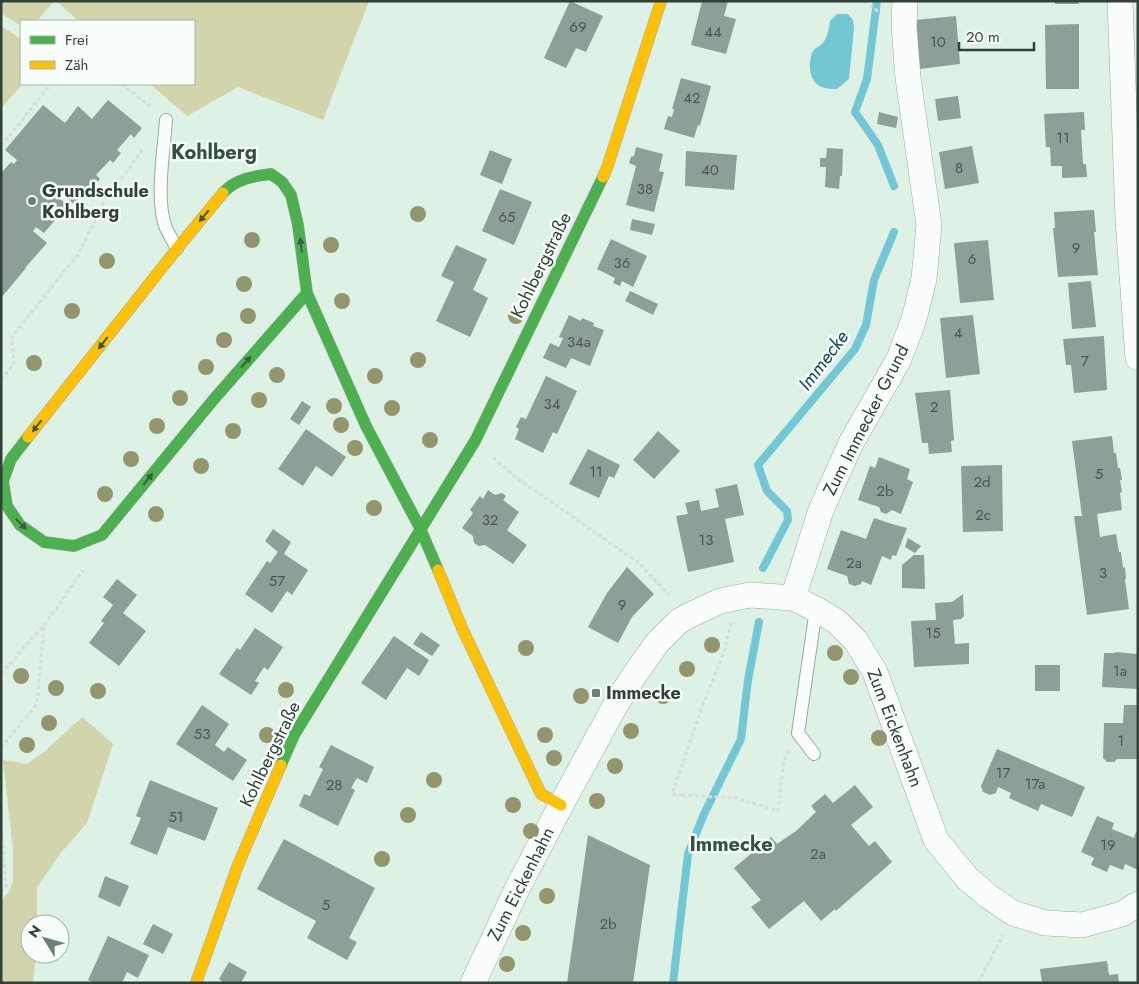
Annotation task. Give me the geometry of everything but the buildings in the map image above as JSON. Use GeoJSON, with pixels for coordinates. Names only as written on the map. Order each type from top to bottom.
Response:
{"type":"FeatureCollection","features":[{"type":"Feature","properties":{"kind":"street","name":"Kohlbergstraße"},"geometry":{"type":"LineString","coordinates":[[196,983],[238,865],[294,735],[475,441],[607,168],[661,1]]}},
{"type":"Feature","properties":{"kind":"street","name":"Zum Immecker Grund"},"geometry":{"type":"LineString","coordinates":[[793,598],[821,510],[851,442],[899,360],[914,319],[924,279],[929,225],[908,78],[904,26],[905,1]]}},
{"type":"Feature","properties":{"kind":"street"},"geometry":{"type":"LineString","coordinates":[[1120,1],[1133,220],[1138,358]]}},
{"type":"Feature","properties":{"kind":"street"},"geometry":{"type":"LineString","coordinates":[[307,293],[214,399],[102,535],[74,546],[44,542],[20,525],[7,506],[2,481],[11,458],[178,248],[230,186],[252,176],[271,174],[282,182],[291,195],[298,224],[307,293],[366,426],[420,528],[462,628],[541,794],[561,805]]}},
{"type":"Feature","properties":{"kind":"street","name":"Zum Eickenhahn"},"geometry":{"type":"LineString","coordinates":[[473,983],[517,889],[561,805],[631,680],[657,643],[678,622],[688,616],[720,601],[750,595],[793,598],[816,608],[836,622],[856,641],[875,672],[936,840],[967,878],[988,896],[1013,913],[1045,924],[1082,924],[1122,914],[1138,904]]}},
{"type":"Feature","properties":{"kind":"lane"},"geometry":{"type":"LineString","coordinates":[[166,120],[161,172],[162,213],[166,228],[178,248]]}},
{"type":"Feature","properties":{"kind":"lane"},"geometry":{"type":"LineString","coordinates":[[814,754],[798,733],[816,608]]}},
{"type":"Feature","properties":{"kind":"path"},"geometry":{"type":"LineString","coordinates":[[864,1],[883,16]]}},
{"type":"Feature","properties":{"kind":"path"},"geometry":{"type":"LineString","coordinates":[[1,146],[50,85]]}},
{"type":"Feature","properties":{"kind":"path"},"geometry":{"type":"LineString","coordinates":[[1,380],[14,364],[12,337],[79,253],[104,204],[145,147]]}},
{"type":"Feature","properties":{"kind":"path"},"geometry":{"type":"LineString","coordinates":[[475,441],[514,476],[639,563],[688,616]]}},
{"type":"Feature","properties":{"kind":"path"},"geometry":{"type":"LineString","coordinates":[[1,674],[44,625],[82,573],[102,535]]}},
{"type":"Feature","properties":{"kind":"path"},"geometry":{"type":"LineString","coordinates":[[732,618],[724,652],[701,710],[672,794],[737,798],[778,811],[784,760],[798,733]]}},
{"type":"Feature","properties":{"kind":"path"},"geometry":{"type":"LineString","coordinates":[[1,748],[37,704],[44,625]]}},
{"type":"Feature","properties":{"kind":"path"},"geometry":{"type":"LineString","coordinates":[[1,825],[6,886],[1,891]]}},
{"type":"Feature","properties":{"kind":"path"},"geometry":{"type":"LineString","coordinates":[[978,983],[997,950],[1013,913]]}},
{"type":"Feature","properties":{"kind":"green space"},"geometry":{"type":"Polygon","coordinates":[[[1,1],[54,1],[38,20],[20,20],[20,25],[1,13],[1,1]]]}},
{"type":"Feature","properties":{"kind":"green space"},"geometry":{"type":"Polygon","coordinates":[[[56,1],[369,1],[323,120],[238,87],[187,116],[151,85],[195,85],[195,20],[78,20],[56,1]]]}},
{"type":"Feature","properties":{"kind":"green space"},"geometry":{"type":"Polygon","coordinates":[[[1,26],[20,38],[20,85],[22,85],[1,108],[1,26]]]}},
{"type":"Feature","properties":{"kind":"green space"},"geometry":{"type":"Polygon","coordinates":[[[82,717],[113,744],[87,823],[60,854],[37,887],[37,914],[20,914],[20,964],[35,964],[33,983],[1,983],[1,901],[9,892],[13,881],[13,849],[3,760],[27,764],[44,752],[82,717]]]}},
{"type":"Feature","properties":{"kind":"water"},"geometry":{"type":"Polygon","coordinates":[[[837,14],[848,14],[853,20],[854,28],[849,79],[837,89],[830,89],[814,82],[810,62],[813,51],[823,43],[830,21],[837,14]]]}},
{"type":"Feature","properties":{"kind":"waterway","name":"Immecke"},"geometry":{"type":"LineString","coordinates":[[877,1],[867,79],[855,112],[878,145],[894,186]]}},
{"type":"Feature","properties":{"kind":"waterway","name":"Immecke"},"geometry":{"type":"LineString","coordinates":[[763,568],[788,520],[787,511],[767,491],[758,465],[855,349],[866,325],[874,280],[894,232]]}},
{"type":"Feature","properties":{"kind":"waterway","name":"Immecke"},"geometry":{"type":"LineString","coordinates":[[673,983],[688,854],[704,814],[741,739],[748,680],[759,622]]}},
{"type":"Feature","properties":{"kind":"traffic: fast"},"geometry":{"type":"LineString","coordinates":[[223,193],[239,181],[271,174],[282,182],[291,195],[298,225],[307,293],[366,426],[420,528],[438,570]]}},
{"type":"Feature","properties":{"kind":"traffic: fast"},"geometry":{"type":"LineString","coordinates":[[281,765],[294,735],[475,441],[603,177]]}},
{"type":"Feature","properties":{"kind":"traffic: fast"},"geometry":{"type":"LineString","coordinates":[[28,437],[11,459],[3,481],[7,506],[20,525],[44,542],[74,546],[102,535],[214,399],[307,293]]}},
{"type":"Feature","properties":{"kind":"traffic: slow"},"geometry":{"type":"LineString","coordinates":[[603,177],[661,1]]}},
{"type":"Feature","properties":{"kind":"traffic: slow"},"geometry":{"type":"LineString","coordinates":[[28,437],[223,193]]}},
{"type":"Feature","properties":{"kind":"traffic: slow"},"geometry":{"type":"LineString","coordinates":[[438,570],[462,628],[541,794],[561,805]]}},
{"type":"Feature","properties":{"kind":"traffic: slow"},"geometry":{"type":"LineString","coordinates":[[196,983],[238,865],[281,765]]}},
{"type":"Feature","properties":{"kind":"place","name":"Grundschule Kohlberg"},"geometry":{"type":"Point","coordinates":[32,201]}},
{"type":"Feature","properties":{"kind":"place","name":"Immecke"},"geometry":{"type":"Point","coordinates":[596,693]}},
{"type":"Feature","properties":{"kind":"district","name":"Kohlberg"},"geometry":{"type":"Point","coordinates":[214,152]}},
{"type":"Feature","properties":{"kind":"district","name":"Immecke"},"geometry":{"type":"Point","coordinates":[731,844]}}]}
